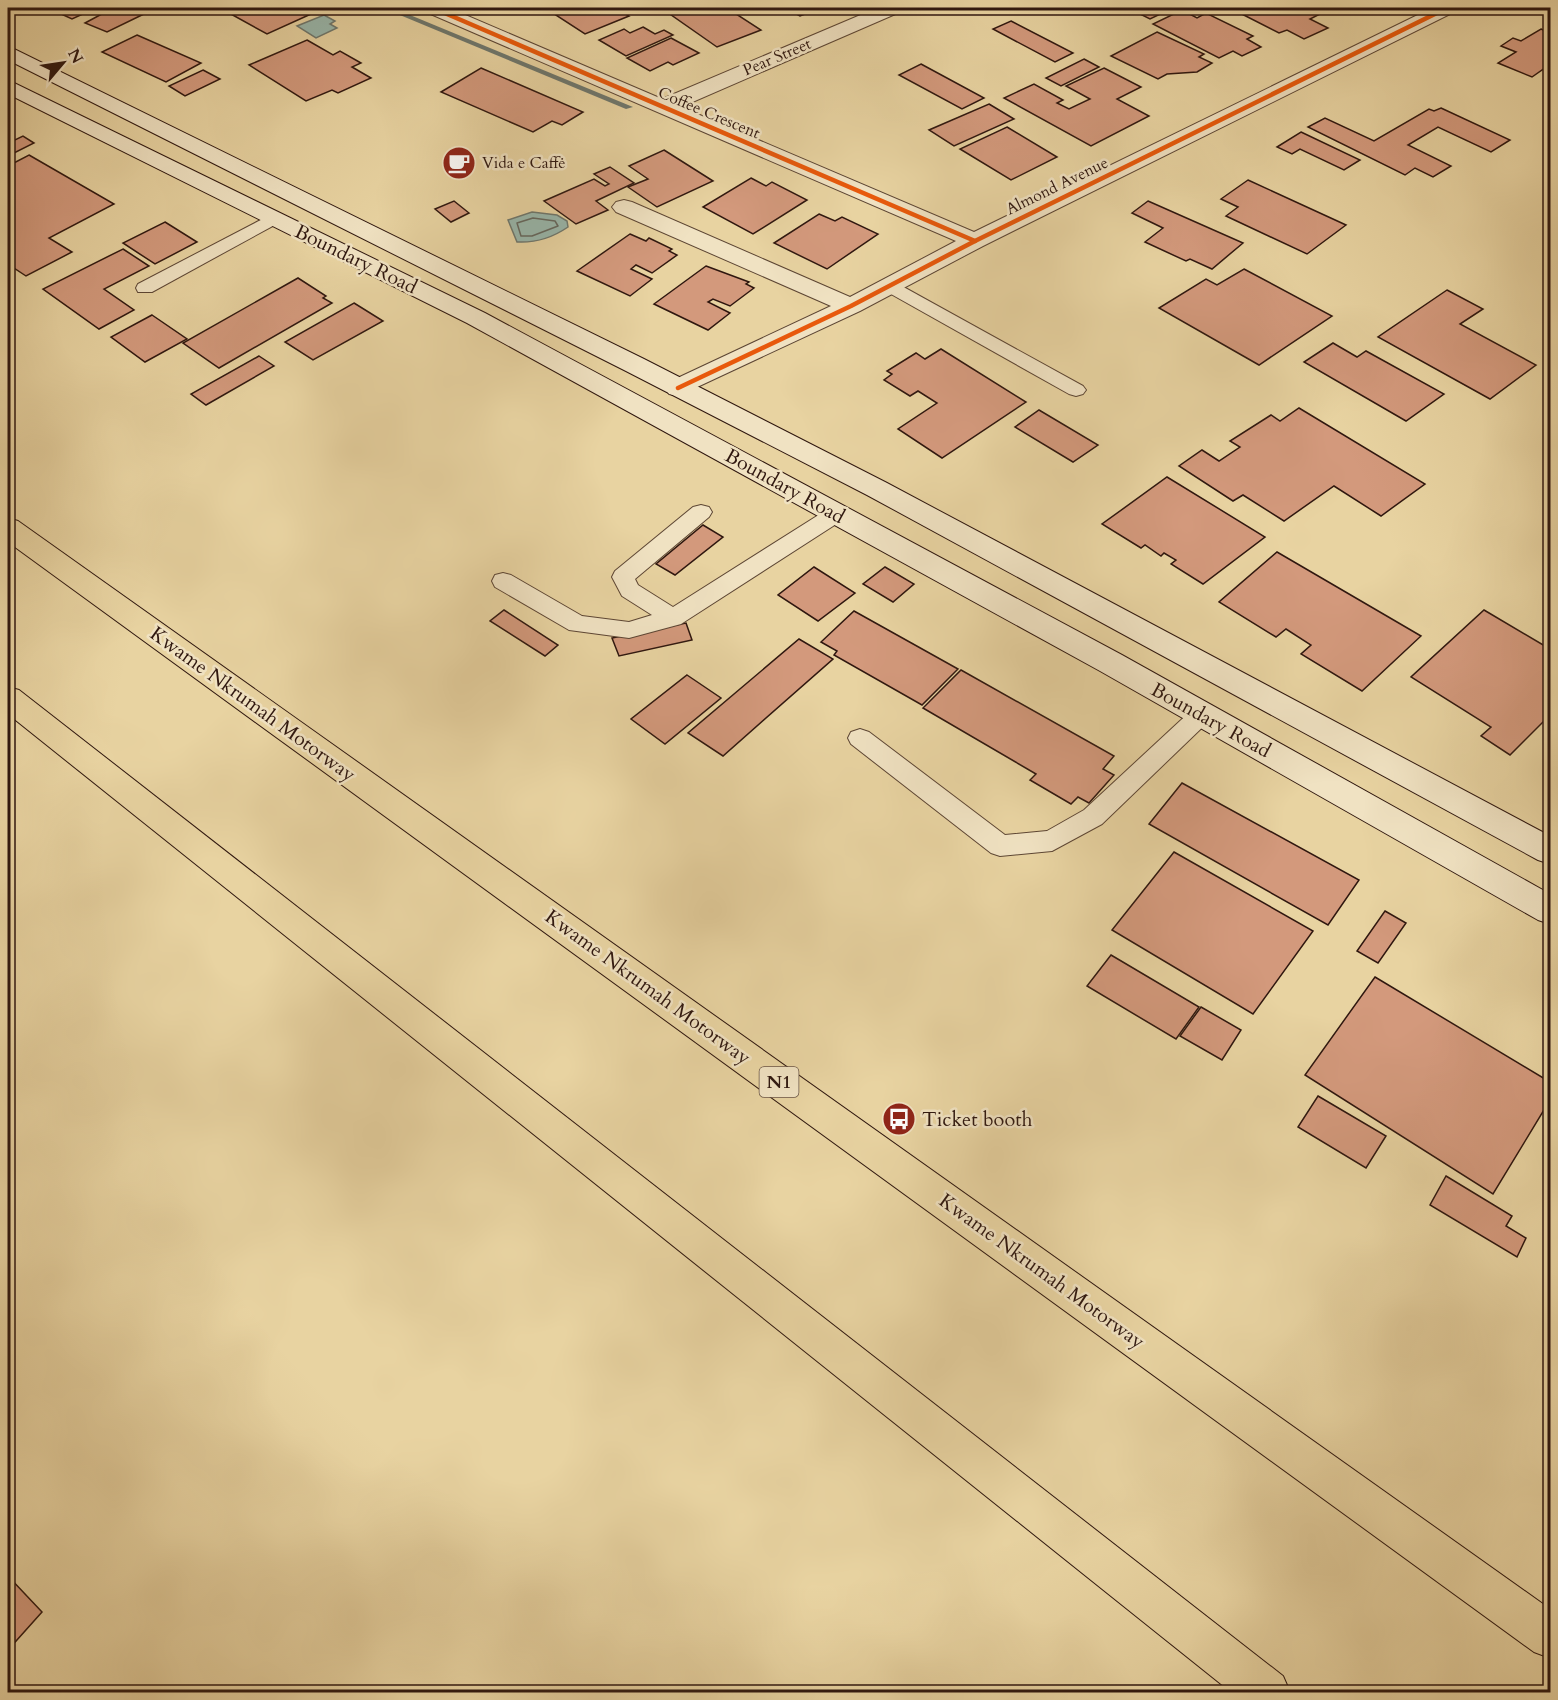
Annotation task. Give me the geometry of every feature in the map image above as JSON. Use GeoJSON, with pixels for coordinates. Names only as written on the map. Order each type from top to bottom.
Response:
{"type":"FeatureCollection","features":[{"type":"Feature","properties":{"kind":"highway","name":"Kwame Nkrumah Motorway"},"geometry":{"type":"LineString","coordinates":[[8,528],[1551,1636]]}},
{"type":"Feature","properties":{"kind":"highway"},"geometry":{"type":"LineString","coordinates":[[8,698],[1267,1692]]}},
{"type":"Feature","properties":{"kind":"main road","name":"Coffee Crescent"},"geometry":{"type":"LineString","coordinates":[[433,8],[975,241]]}},
{"type":"Feature","properties":{"kind":"main road","name":"Pear Street"},"geometry":{"type":"LineString","coordinates":[[661,107],[893,8]]}},
{"type":"Feature","properties":{"kind":"main road","name":"Almond Avenue"},"geometry":{"type":"LineString","coordinates":[[678,388],[851,306],[1429,10]]}},
{"type":"Feature","properties":{"kind":"main road","name":"Boundary Road"},"geometry":{"type":"LineString","coordinates":[[8,52],[877,489],[1551,851]]}},
{"type":"Feature","properties":{"kind":"main road","name":"Boundary Road"},"geometry":{"type":"LineString","coordinates":[[8,86],[476,318],[1202,714],[1551,910]]}},
{"type":"Feature","properties":{"kind":"main road"},"geometry":{"type":"LineString","coordinates":[[624,207],[851,306]]}},
{"type":"Feature","properties":{"kind":"lane"},"geometry":{"type":"LineString","coordinates":[[145,288],[274,218]]}},
{"type":"Feature","properties":{"kind":"lane"},"geometry":{"type":"LineString","coordinates":[[889,285],[1076,390]]}},
{"type":"Feature","properties":{"kind":"lane"},"geometry":{"type":"LineString","coordinates":[[673,618],[630,590],[623,577],[701,512]]}},
{"type":"Feature","properties":{"kind":"lane"},"geometry":{"type":"LineString","coordinates":[[503,581],[577,624],[629,630],[673,618],[836,514]]}},
{"type":"Feature","properties":{"kind":"lane"},"geometry":{"type":"LineString","coordinates":[[860,738],[1000,846],[1052,841],[1093,818],[1202,714]]}},
{"type":"Feature","properties":{"kind":"water"},"geometry":{"type":"Polygon","coordinates":[[[324,15],[335,21],[330,24],[337,28],[316,38],[297,26],[324,15]]]}},
{"type":"Feature","properties":{"kind":"water"},"geometry":{"type":"Polygon","coordinates":[[[532,212],[557,215],[567,221],[568,227],[544,239],[517,242],[508,220],[532,212]]]}},
{"type":"Feature","properties":{"kind":"building"},"geometry":{"type":"Polygon","coordinates":[[[48,8],[96,8],[72,19],[48,8]]]}},
{"type":"Feature","properties":{"kind":"building"},"geometry":{"type":"Polygon","coordinates":[[[113,8],[148,8],[144,9],[148,12],[107,32],[85,23],[113,8]]]}},
{"type":"Feature","properties":{"kind":"building"},"geometry":{"type":"Polygon","coordinates":[[[220,8],[319,8],[322,9],[267,34],[220,8]]]}},
{"type":"Feature","properties":{"kind":"building"},"geometry":{"type":"Polygon","coordinates":[[[545,8],[616,8],[629,16],[585,34],[545,8]]]}},
{"type":"Feature","properties":{"kind":"building"},"geometry":{"type":"Polygon","coordinates":[[[681,8],[727,8],[761,30],[717,47],[667,12],[681,8]]]}},
{"type":"Feature","properties":{"kind":"building"},"geometry":{"type":"Polygon","coordinates":[[[785,8],[821,8],[800,16],[785,8]]]}},
{"type":"Feature","properties":{"kind":"building"},"geometry":{"type":"Polygon","coordinates":[[[1128,8],[1173,8],[1150,19],[1128,8]]]}},
{"type":"Feature","properties":{"kind":"building"},"geometry":{"type":"Polygon","coordinates":[[[1230,8],[1303,8],[1318,15],[1310,19],[1328,28],[1304,39],[1287,30],[1279,33],[1230,8]]]}},
{"type":"Feature","properties":{"kind":"building"},"geometry":{"type":"Polygon","coordinates":[[[1182,10],[1197,18],[1206,13],[1253,36],[1247,39],[1261,47],[1242,56],[1233,51],[1219,58],[1153,24],[1182,10]]]}},
{"type":"Feature","properties":{"kind":"building"},"geometry":{"type":"Polygon","coordinates":[[[1011,21],[1073,53],[1055,62],[993,29],[1011,21]]]}},
{"type":"Feature","properties":{"kind":"building"},"geometry":{"type":"Polygon","coordinates":[[[643,27],[655,34],[664,30],[673,35],[626,56],[599,40],[624,29],[630,33],[643,27]]]}},
{"type":"Feature","properties":{"kind":"building"},"geometry":{"type":"Polygon","coordinates":[[[1541,29],[1550,33],[1550,71],[1545,68],[1532,77],[1498,63],[1516,52],[1501,46],[1513,38],[1521,41],[1541,29]]]}},
{"type":"Feature","properties":{"kind":"building"},"geometry":{"type":"Polygon","coordinates":[[[1157,32],[1204,54],[1199,57],[1212,63],[1197,72],[1167,74],[1158,79],[1111,56],[1157,32]]]}},
{"type":"Feature","properties":{"kind":"building"},"geometry":{"type":"Polygon","coordinates":[[[137,35],[201,63],[166,82],[102,52],[137,35]]]}},
{"type":"Feature","properties":{"kind":"building"},"geometry":{"type":"Polygon","coordinates":[[[671,38],[699,53],[673,65],[668,62],[650,71],[627,58],[671,38]]]}},
{"type":"Feature","properties":{"kind":"building"},"geometry":{"type":"Polygon","coordinates":[[[307,40],[333,55],[340,51],[361,63],[352,67],[371,78],[338,93],[332,90],[306,101],[249,65],[307,40]]]}},
{"type":"Feature","properties":{"kind":"building"},"geometry":{"type":"Polygon","coordinates":[[[1084,59],[1099,67],[1061,86],[1046,78],[1084,59]]]}},
{"type":"Feature","properties":{"kind":"building"},"geometry":{"type":"Polygon","coordinates":[[[921,64],[984,98],[962,109],[899,75],[921,64]]]}},
{"type":"Feature","properties":{"kind":"building"},"geometry":{"type":"Polygon","coordinates":[[[481,68],[583,112],[562,125],[552,121],[533,132],[441,92],[481,68]]]}},
{"type":"Feature","properties":{"kind":"building"},"geometry":{"type":"Polygon","coordinates":[[[1104,68],[1141,87],[1117,99],[1149,116],[1091,146],[1004,98],[1034,84],[1063,100],[1057,103],[1069,109],[1090,99],[1066,86],[1104,68]]]}},
{"type":"Feature","properties":{"kind":"building"},"geometry":{"type":"Polygon","coordinates":[[[203,70],[220,79],[185,96],[169,86],[203,70]]]}},
{"type":"Feature","properties":{"kind":"building"},"geometry":{"type":"Polygon","coordinates":[[[989,104],[1014,119],[954,146],[929,130],[989,104]]]}},
{"type":"Feature","properties":{"kind":"building"},"geometry":{"type":"Polygon","coordinates":[[[1441,108],[1510,140],[1491,152],[1438,127],[1408,145],[1451,166],[1433,177],[1415,168],[1405,175],[1308,127],[1325,118],[1374,141],[1429,109],[1434,111],[1441,108]]]}},
{"type":"Feature","properties":{"kind":"building"},"geometry":{"type":"Polygon","coordinates":[[[1007,127],[1057,157],[1011,180],[960,149],[1007,127]]]}},
{"type":"Feature","properties":{"kind":"building"},"geometry":{"type":"Polygon","coordinates":[[[1301,132],[1360,160],[1344,170],[1300,149],[1292,154],[1277,147],[1301,132]]]}},
{"type":"Feature","properties":{"kind":"building"},"geometry":{"type":"Polygon","coordinates":[[[8,135],[15,140],[23,136],[34,143],[8,156],[8,135]]]}},
{"type":"Feature","properties":{"kind":"building"},"geometry":{"type":"Polygon","coordinates":[[[664,150],[713,181],[657,207],[628,187],[648,179],[629,166],[664,150]]]}},
{"type":"Feature","properties":{"kind":"building"},"geometry":{"type":"Polygon","coordinates":[[[29,155],[114,204],[49,238],[72,252],[26,276],[8,264],[8,166],[29,155]]]}},
{"type":"Feature","properties":{"kind":"building"},"geometry":{"type":"Polygon","coordinates":[[[610,167],[634,183],[596,201],[608,210],[576,224],[544,201],[594,179],[605,186],[609,184],[594,174],[610,167]]]}},
{"type":"Feature","properties":{"kind":"building"},"geometry":{"type":"Polygon","coordinates":[[[751,178],[766,186],[772,182],[807,200],[753,234],[703,207],[751,178]]]}},
{"type":"Feature","properties":{"kind":"building"},"geometry":{"type":"Polygon","coordinates":[[[1248,180],[1346,225],[1307,254],[1226,216],[1238,207],[1221,199],[1248,180]]]}},
{"type":"Feature","properties":{"kind":"building"},"geometry":{"type":"Polygon","coordinates":[[[454,201],[469,213],[451,222],[435,209],[454,201]]]}},
{"type":"Feature","properties":{"kind":"building"},"geometry":{"type":"Polygon","coordinates":[[[1148,201],[1243,243],[1212,269],[1190,259],[1186,261],[1145,242],[1163,228],[1132,213],[1148,201]]]}},
{"type":"Feature","properties":{"kind":"building"},"geometry":{"type":"Polygon","coordinates":[[[819,214],[835,221],[842,217],[878,234],[827,269],[774,243],[819,214]]]}},
{"type":"Feature","properties":{"kind":"building"},"geometry":{"type":"Polygon","coordinates":[[[165,222],[197,242],[155,264],[123,243],[165,222]]]}},
{"type":"Feature","properties":{"kind":"building"},"geometry":{"type":"Polygon","coordinates":[[[630,234],[646,241],[649,238],[672,249],[669,251],[677,255],[652,273],[636,265],[631,269],[652,279],[630,296],[577,271],[630,234]]]}},
{"type":"Feature","properties":{"kind":"building"},"geometry":{"type":"Polygon","coordinates":[[[123,249],[149,266],[104,289],[134,310],[99,329],[43,289],[123,249]]]}},
{"type":"Feature","properties":{"kind":"building"},"geometry":{"type":"Polygon","coordinates":[[[706,266],[749,282],[746,284],[754,288],[730,306],[713,299],[708,302],[730,313],[708,330],[654,304],[706,266]]]}},
{"type":"Feature","properties":{"kind":"building"},"geometry":{"type":"Polygon","coordinates":[[[1244,269],[1332,316],[1259,365],[1159,308],[1206,279],[1217,285],[1244,269]]]}},
{"type":"Feature","properties":{"kind":"building"},"geometry":{"type":"Polygon","coordinates":[[[298,278],[326,296],[323,298],[332,303],[219,368],[183,343],[298,278]]]}},
{"type":"Feature","properties":{"kind":"building"},"geometry":{"type":"Polygon","coordinates":[[[1447,290],[1483,309],[1460,324],[1536,365],[1490,399],[1378,337],[1447,290]]]}},
{"type":"Feature","properties":{"kind":"building"},"geometry":{"type":"Polygon","coordinates":[[[354,303],[383,321],[313,360],[285,342],[354,303]]]}},
{"type":"Feature","properties":{"kind":"building"},"geometry":{"type":"Polygon","coordinates":[[[152,315],[187,339],[145,362],[111,337],[152,315]]]}},
{"type":"Feature","properties":{"kind":"building"},"geometry":{"type":"Polygon","coordinates":[[[1333,343],[1357,357],[1366,351],[1444,394],[1406,421],[1304,362],[1333,343]]]}},
{"type":"Feature","properties":{"kind":"building"},"geometry":{"type":"Polygon","coordinates":[[[941,349],[1026,402],[942,458],[898,429],[937,403],[918,391],[910,396],[884,380],[892,374],[887,371],[916,353],[925,359],[941,349]]]}},
{"type":"Feature","properties":{"kind":"building"},"geometry":{"type":"Polygon","coordinates":[[[259,356],[274,366],[206,405],[191,394],[259,356]]]}},
{"type":"Feature","properties":{"kind":"building"},"geometry":{"type":"Polygon","coordinates":[[[1299,408],[1425,484],[1381,516],[1334,486],[1284,521],[1243,495],[1233,501],[1179,466],[1202,450],[1219,461],[1240,447],[1230,441],[1271,415],[1280,421],[1299,408]]]}},
{"type":"Feature","properties":{"kind":"building"},"geometry":{"type":"Polygon","coordinates":[[[1039,410],[1098,445],[1073,462],[1015,427],[1039,410]]]}},
{"type":"Feature","properties":{"kind":"building"},"geometry":{"type":"Polygon","coordinates":[[[1167,477],[1265,537],[1203,584],[1171,564],[1176,560],[1164,553],[1161,556],[1145,545],[1141,548],[1102,524],[1167,477]]]}},
{"type":"Feature","properties":{"kind":"building"},"geometry":{"type":"Polygon","coordinates":[[[703,525],[723,537],[675,575],[656,564],[703,525]]]}},
{"type":"Feature","properties":{"kind":"building"},"geometry":{"type":"Polygon","coordinates":[[[1277,552],[1421,636],[1362,691],[1301,654],[1311,645],[1286,629],[1276,637],[1219,602],[1277,552]]]}},
{"type":"Feature","properties":{"kind":"building"},"geometry":{"type":"Polygon","coordinates":[[[814,567],[855,593],[818,621],[778,595],[814,567]]]}},
{"type":"Feature","properties":{"kind":"building"},"geometry":{"type":"Polygon","coordinates":[[[885,567],[914,584],[893,602],[863,584],[885,567]]]}},
{"type":"Feature","properties":{"kind":"building"},"geometry":{"type":"Polygon","coordinates":[[[504,610],[558,645],[545,656],[490,621],[504,610]]]}},
{"type":"Feature","properties":{"kind":"building"},"geometry":{"type":"Polygon","coordinates":[[[1484,610],[1550,649],[1550,715],[1510,755],[1481,736],[1491,727],[1411,677],[1484,610]]]}},
{"type":"Feature","properties":{"kind":"building"},"geometry":{"type":"Polygon","coordinates":[[[854,611],[958,669],[922,705],[834,655],[837,651],[821,642],[854,611]]]}},
{"type":"Feature","properties":{"kind":"building"},"geometry":{"type":"Polygon","coordinates":[[[686,623],[692,640],[619,656],[612,638],[686,623]]]}},
{"type":"Feature","properties":{"kind":"building"},"geometry":{"type":"Polygon","coordinates":[[[799,639],[833,659],[723,756],[688,733],[799,639]]]}},
{"type":"Feature","properties":{"kind":"building"},"geometry":{"type":"Polygon","coordinates":[[[961,670],[1114,756],[1103,769],[1114,775],[1089,803],[1078,797],[1071,804],[1030,780],[1036,774],[923,708],[961,670]]]}},
{"type":"Feature","properties":{"kind":"building"},"geometry":{"type":"Polygon","coordinates":[[[687,675],[721,698],[665,744],[631,719],[687,675]]]}},
{"type":"Feature","properties":{"kind":"building"},"geometry":{"type":"Polygon","coordinates":[[[1182,783],[1359,880],[1328,925],[1149,824],[1182,783]]]}},
{"type":"Feature","properties":{"kind":"building"},"geometry":{"type":"Polygon","coordinates":[[[1174,852],[1313,931],[1253,1014],[1112,930],[1174,852]]]}},
{"type":"Feature","properties":{"kind":"building"},"geometry":{"type":"Polygon","coordinates":[[[1385,911],[1406,923],[1378,963],[1357,951],[1385,911]]]}},
{"type":"Feature","properties":{"kind":"building"},"geometry":{"type":"Polygon","coordinates":[[[1111,955],[1199,1007],[1176,1039],[1087,986],[1111,955]]]}},
{"type":"Feature","properties":{"kind":"building"},"geometry":{"type":"Polygon","coordinates":[[[1375,977],[1550,1082],[1550,1100],[1493,1194],[1305,1075],[1375,977]]]}},
{"type":"Feature","properties":{"kind":"building"},"geometry":{"type":"Polygon","coordinates":[[[1201,1007],[1241,1030],[1222,1060],[1180,1036],[1201,1007]]]}},
{"type":"Feature","properties":{"kind":"building"},"geometry":{"type":"Polygon","coordinates":[[[1318,1096],[1386,1136],[1366,1168],[1298,1127],[1318,1096]]]}},
{"type":"Feature","properties":{"kind":"building"},"geometry":{"type":"Polygon","coordinates":[[[1446,1176],[1512,1216],[1506,1226],[1526,1238],[1517,1257],[1430,1205],[1446,1176]]]}},
{"type":"Feature","properties":{"kind":"building"},"geometry":{"type":"Polygon","coordinates":[[[8,1576],[42,1612],[8,1650],[8,1576]]]}},
{"type":"Feature","properties":{"kind":"waterway"},"geometry":{"type":"LineString","coordinates":[[387,8],[629,107]]}},
{"type":"Feature","properties":{"kind":"cycle path"},"geometry":{"type":"LineString","coordinates":[[433,8],[975,241]]}},
{"type":"Feature","properties":{"kind":"cycle path"},"geometry":{"type":"LineString","coordinates":[[678,388],[851,306],[975,241],[1447,8]]}},
{"type":"Feature","properties":{"kind":"place","name":"Vida e Caffė"},"geometry":{"type":"Point","coordinates":[459,163]}},
{"type":"Feature","properties":{"kind":"place","name":"Ticket booth"},"geometry":{"type":"Point","coordinates":[899,1119]}}]}
